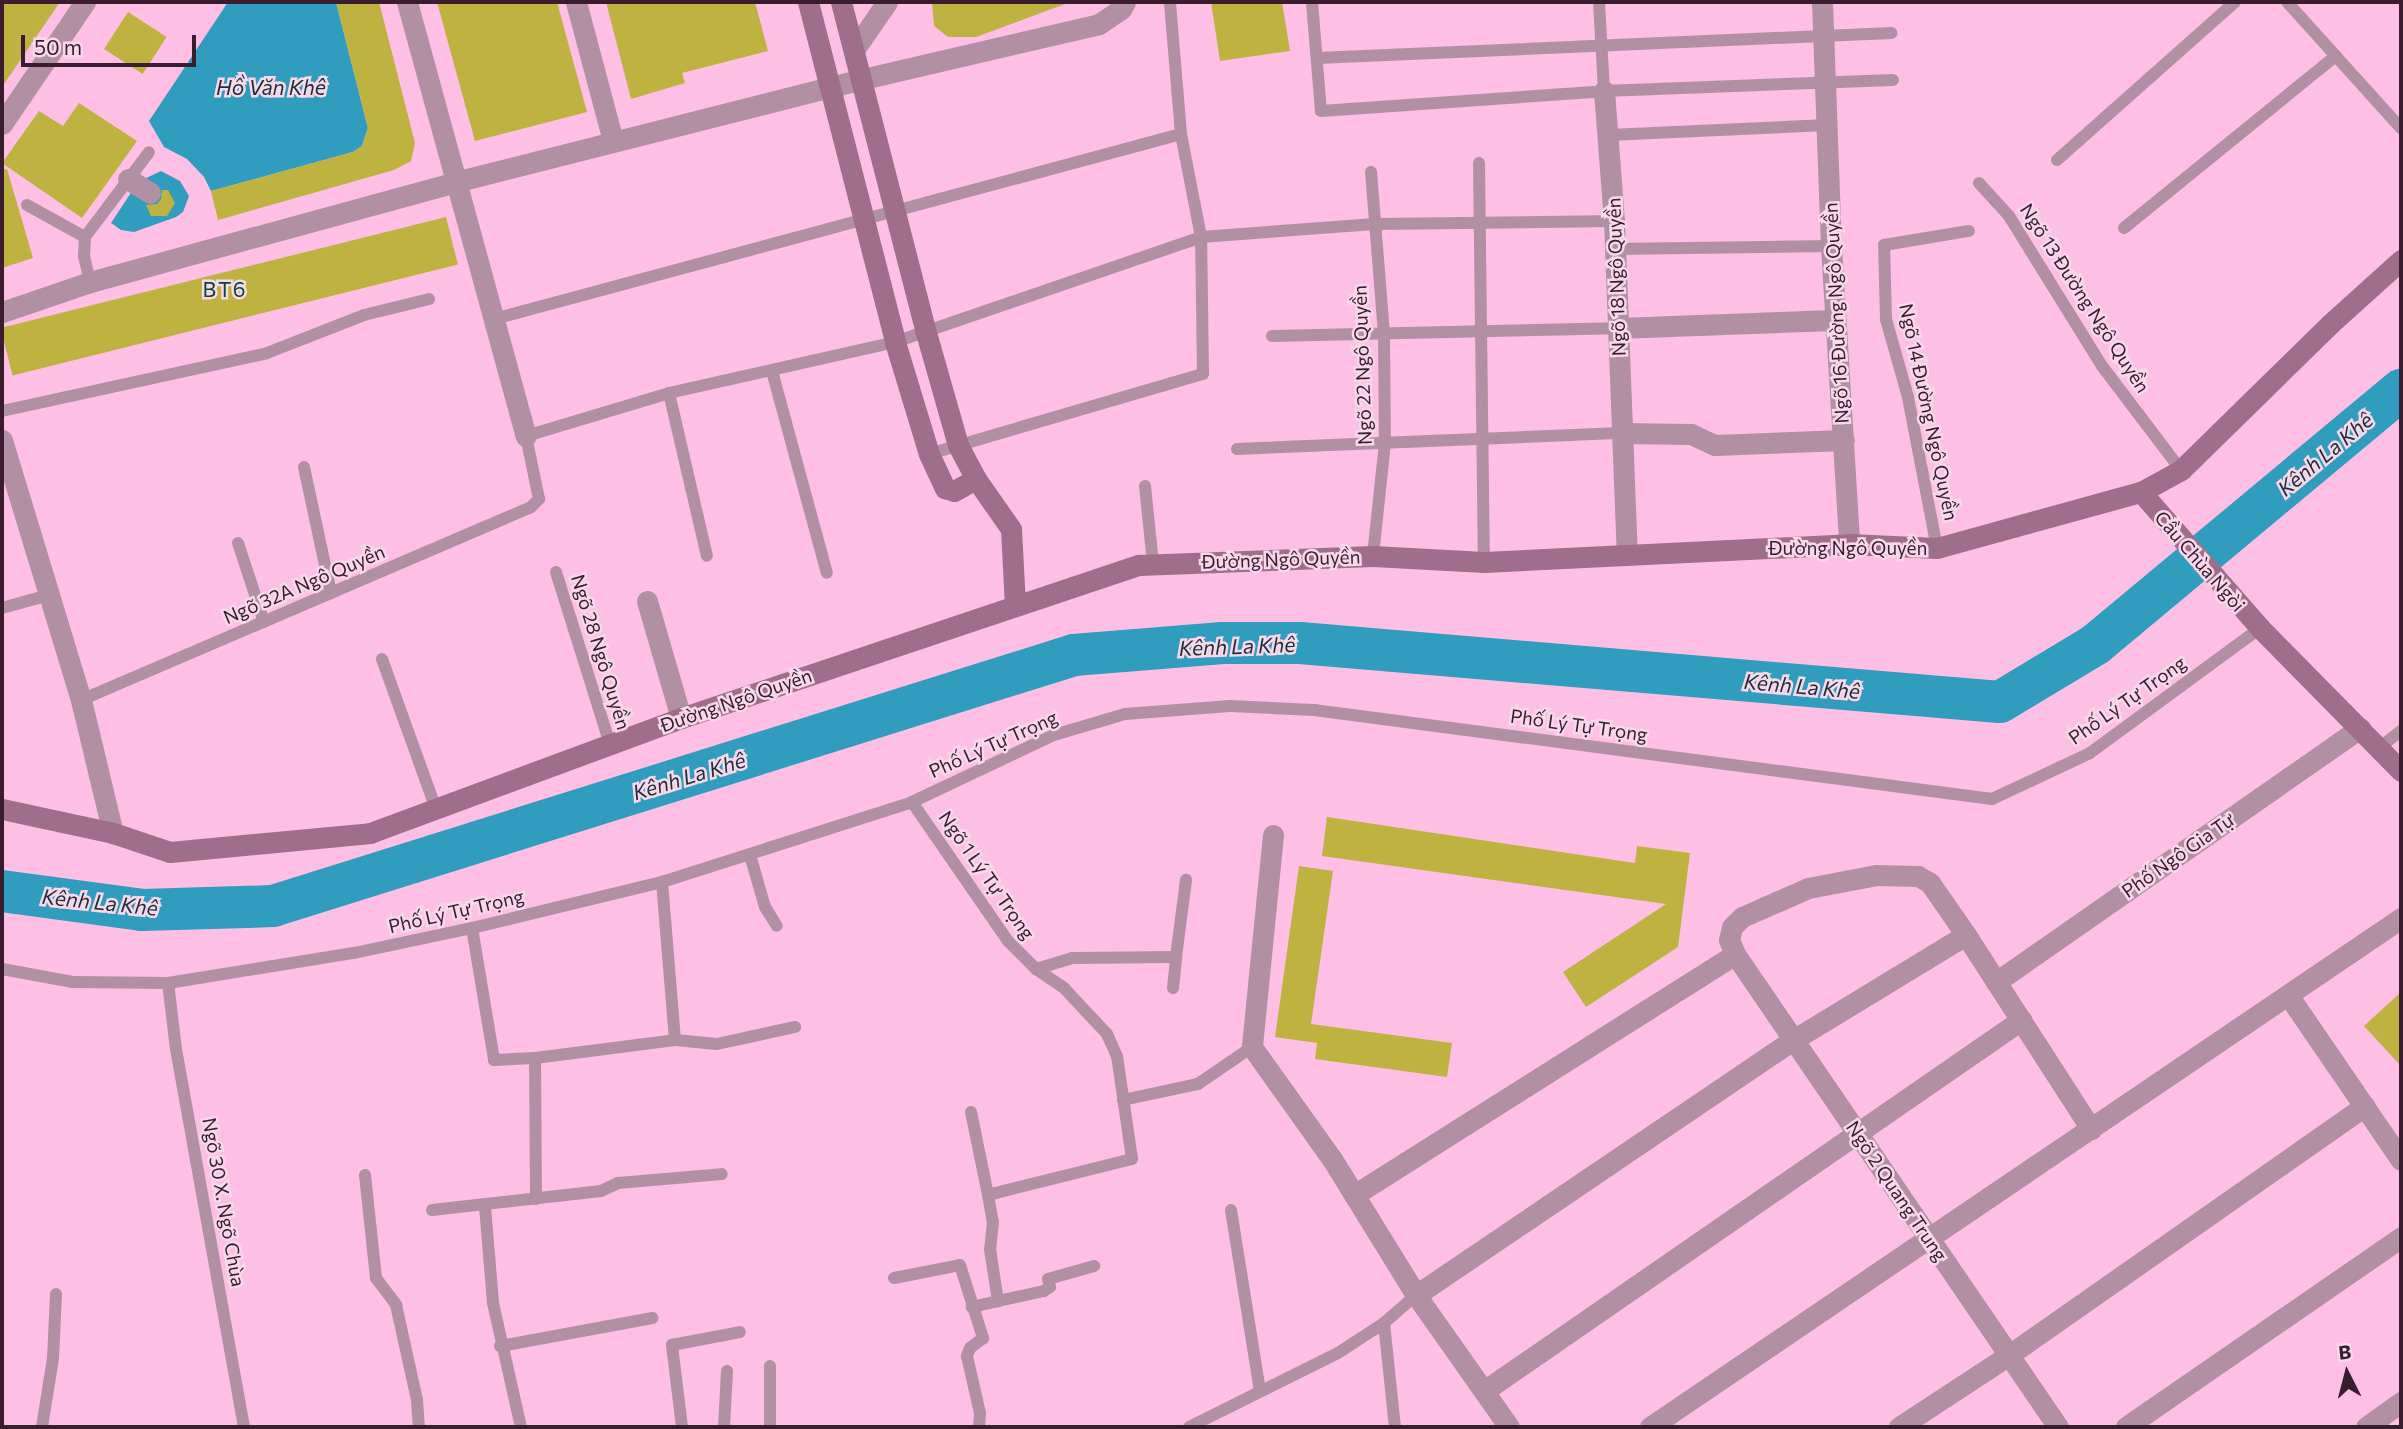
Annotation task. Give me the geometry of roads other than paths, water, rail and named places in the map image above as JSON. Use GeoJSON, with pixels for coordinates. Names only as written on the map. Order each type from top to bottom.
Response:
{"type":"FeatureCollection","features":[{"type":"Feature","properties":{"kind":"street"},"geometry":{"type":"LineString","coordinates":[[2,124],[85,2]]}},
{"type":"Feature","properties":{"kind":"street"},"geometry":{"type":"LineString","coordinates":[[407,2],[526,436]]}},
{"type":"Feature","properties":{"kind":"street"},"geometry":{"type":"LineString","coordinates":[[576,2],[613,141]]}},
{"type":"Feature","properties":{"kind":"street"},"geometry":{"type":"LineString","coordinates":[[808,2],[895,342],[929,454],[945,488],[954,491],[976,480]]}},
{"type":"Feature","properties":{"kind":"street"},"geometry":{"type":"LineString","coordinates":[[841,2],[863,79],[926,333],[958,445],[976,480],[1011,529],[1015,605]]}},
{"type":"Feature","properties":{"kind":"street"},"geometry":{"type":"LineString","coordinates":[[831,87],[887,2]]}},
{"type":"Feature","properties":{"kind":"street"},"geometry":{"type":"LineString","coordinates":[[2,312],[90,282],[455,182],[863,79],[1099,24],[1121,9],[1125,2]]}},
{"type":"Feature","properties":{"kind":"street","name":"Ngõ 16 Đường Ngô Quyền"},"geometry":{"type":"LineString","coordinates":[[1822,2],[1831,246],[1849,544]]}},
{"type":"Feature","properties":{"kind":"street","name":"Ngõ 18 Ngô Quyền"},"geometry":{"type":"LineString","coordinates":[[1604,91],[1614,221],[1627,553]]}},
{"type":"Feature","properties":{"kind":"street"},"geometry":{"type":"LineString","coordinates":[[128,179],[150,193]]}},
{"type":"Feature","properties":{"kind":"street","name":"Đường Ngô Quyền"},"geometry":{"type":"LineString","coordinates":[[2,809],[113,834],[170,852],[370,833],[681,719],[1139,565],[1373,556],[1484,562],[1849,544],[1937,548],[2141,492],[2181,470],[2330,324],[2401,260]]}},
{"type":"Feature","properties":{"kind":"street"},"geometry":{"type":"LineString","coordinates":[[1617,328],[1835,320]]}},
{"type":"Feature","properties":{"kind":"street"},"geometry":{"type":"LineString","coordinates":[[1622,433],[1691,434],[1715,444],[1844,440]]}},
{"type":"Feature","properties":{"kind":"street"},"geometry":{"type":"LineString","coordinates":[[2,440],[6,474],[50,595],[81,700],[113,834]]}},
{"type":"Feature","properties":{"kind":"street","name":"Cầu Chùa Ngòi"},"geometry":{"type":"LineString","coordinates":[[2141,492],[2160,517],[2260,628],[2401,771]]}},
{"type":"Feature","properties":{"kind":"street"},"geometry":{"type":"LineString","coordinates":[[647,601],[681,719]]}},
{"type":"Feature","properties":{"kind":"street","name":"Phố Ngô Gia Tự"},"geometry":{"type":"LineString","coordinates":[[1996,982],[2360,728]]}},
{"type":"Feature","properties":{"kind":"street"},"geometry":{"type":"LineString","coordinates":[[1273,835],[1252,1047],[1354,1195],[1416,1295],[1509,1427]]}},
{"type":"Feature","properties":{"kind":"street"},"geometry":{"type":"LineString","coordinates":[[1354,1195],[1735,954],[1730,934],[1742,917],[1808,887],[1887,874],[1918,876],[1930,883],[2091,1129]]}},
{"type":"Feature","properties":{"kind":"street"},"geometry":{"type":"LineString","coordinates":[[1650,1427],[2401,918]]}},
{"type":"Feature","properties":{"kind":"street"},"geometry":{"type":"LineString","coordinates":[[1416,1295],[1793,1040],[1966,935]]}},
{"type":"Feature","properties":{"kind":"street","name":"Ngõ 2 Quang Trung"},"geometry":{"type":"LineString","coordinates":[[1735,954],[2058,1427]]}},
{"type":"Feature","properties":{"kind":"street"},"geometry":{"type":"LineString","coordinates":[[2288,995],[2401,1160]]}},
{"type":"Feature","properties":{"kind":"street"},"geometry":{"type":"LineString","coordinates":[[1484,1391],[2021,1020]]}},
{"type":"Feature","properties":{"kind":"street"},"geometry":{"type":"LineString","coordinates":[[1899,1427],[2009,1355],[2364,1106]]}},
{"type":"Feature","properties":{"kind":"street"},"geometry":{"type":"LineString","coordinates":[[2126,1427],[2401,1237]]}},
{"type":"Feature","properties":{"kind":"street"},"geometry":{"type":"LineString","coordinates":[[2366,1427],[2401,1402]]}},
{"type":"Feature","properties":{"kind":"lane"},"geometry":{"type":"LineString","coordinates":[[929,454],[1203,374],[1202,237],[1181,134],[1170,2]]}},
{"type":"Feature","properties":{"kind":"lane"},"geometry":{"type":"LineString","coordinates":[[1312,2],[1321,111],[1604,91],[1893,80]]}},
{"type":"Feature","properties":{"kind":"lane","name":"Ngõ 18 Ngô Quyền"},"geometry":{"type":"LineString","coordinates":[[1599,2],[1604,45],[1604,91]]}},
{"type":"Feature","properties":{"kind":"lane"},"geometry":{"type":"LineString","coordinates":[[2057,160],[2235,2]]}},
{"type":"Feature","properties":{"kind":"lane"},"geometry":{"type":"LineString","coordinates":[[2287,2],[2401,128]]}},
{"type":"Feature","properties":{"kind":"lane"},"geometry":{"type":"LineString","coordinates":[[1317,58],[1891,33]]}},
{"type":"Feature","properties":{"kind":"lane"},"geometry":{"type":"LineString","coordinates":[[2124,228],[2336,56]]}},
{"type":"Feature","properties":{"kind":"lane"},"geometry":{"type":"LineString","coordinates":[[1609,135],[1827,125]]}},
{"type":"Feature","properties":{"kind":"lane"},"geometry":{"type":"LineString","coordinates":[[494,319],[1181,134]]}},
{"type":"Feature","properties":{"kind":"lane"},"geometry":{"type":"LineString","coordinates":[[90,282],[84,256],[85,237],[149,152]]}},
{"type":"Feature","properties":{"kind":"lane"},"geometry":{"type":"LineString","coordinates":[[1479,163],[1484,562]]}},
{"type":"Feature","properties":{"kind":"lane","name":"Ngõ 22 Ngô Quyền"},"geometry":{"type":"LineString","coordinates":[[1371,172],[1384,334],[1385,443],[1373,556]]}},
{"type":"Feature","properties":{"kind":"lane","name":"Ngõ 13 Đường Ngô Quyền"},"geometry":{"type":"LineString","coordinates":[[1979,183],[2009,216],[2102,366],[2181,470]]}},
{"type":"Feature","properties":{"kind":"lane"},"geometry":{"type":"LineString","coordinates":[[27,205],[85,237]]}},
{"type":"Feature","properties":{"kind":"lane"},"geometry":{"type":"LineString","coordinates":[[526,436],[669,393],[926,333],[1202,237],[1375,224],[1614,221]]}},
{"type":"Feature","properties":{"kind":"lane","name":"Ngõ 14 Đường Ngô Quyền"},"geometry":{"type":"LineString","coordinates":[[1937,548],[1908,397],[1886,319],[1884,245],[1969,231]]}},
{"type":"Feature","properties":{"kind":"lane"},"geometry":{"type":"LineString","coordinates":[[1614,249],[1831,246]]}},
{"type":"Feature","properties":{"kind":"lane"},"geometry":{"type":"LineString","coordinates":[[2,411],[267,353],[364,315],[429,299]]}},
{"type":"Feature","properties":{"kind":"lane"},"geometry":{"type":"LineString","coordinates":[[1272,336],[1617,328]]}},
{"type":"Feature","properties":{"kind":"lane"},"geometry":{"type":"LineString","coordinates":[[772,371],[827,573]]}},
{"type":"Feature","properties":{"kind":"lane"},"geometry":{"type":"LineString","coordinates":[[669,393],[708,556]]}},
{"type":"Feature","properties":{"kind":"lane"},"geometry":{"type":"LineString","coordinates":[[1237,449],[1622,433]]}},
{"type":"Feature","properties":{"kind":"lane","name":"Ngõ 32A Ngô Quyền"},"geometry":{"type":"LineString","coordinates":[[81,700],[530,508],[539,499],[526,436]]}},
{"type":"Feature","properties":{"kind":"lane"},"geometry":{"type":"LineString","coordinates":[[304,467],[331,593]]}},
{"type":"Feature","properties":{"kind":"lane"},"geometry":{"type":"LineString","coordinates":[[1145,486],[1153,564]]}},
{"type":"Feature","properties":{"kind":"lane"},"geometry":{"type":"LineString","coordinates":[[238,543],[264,622]]}},
{"type":"Feature","properties":{"kind":"lane","name":"Ngõ 28 Ngô Quyền"},"geometry":{"type":"LineString","coordinates":[[556,572],[610,744]]}},
{"type":"Feature","properties":{"kind":"lane"},"geometry":{"type":"LineString","coordinates":[[2,608],[50,595]]}},
{"type":"Feature","properties":{"kind":"lane","name":"Phố Lý Tự Trọng"},"geometry":{"type":"LineString","coordinates":[[2,969],[73,982],[168,982],[354,953],[472,928],[662,882],[912,802],[1054,735],[1125,714],[1230,706],[1314,710],[1992,799],[2090,753],[2260,628]]}},
{"type":"Feature","properties":{"kind":"lane"},"geometry":{"type":"LineString","coordinates":[[382,659],[436,809]]}},
{"type":"Feature","properties":{"kind":"lane"},"geometry":{"type":"LineString","coordinates":[[2379,748],[2401,731]]}},
{"type":"Feature","properties":{"kind":"lane","name":"Ngõ 1 Lý Tự Trọng"},"geometry":{"type":"LineString","coordinates":[[912,802],[1008,941],[1037,969],[1064,988],[1107,1034],[1117,1056],[1132,1159],[988,1195]]}},
{"type":"Feature","properties":{"kind":"lane"},"geometry":{"type":"LineString","coordinates":[[750,855],[765,907],[777,926]]}},
{"type":"Feature","properties":{"kind":"lane"},"geometry":{"type":"LineString","coordinates":[[1173,988],[1186,880]]}},
{"type":"Feature","properties":{"kind":"lane"},"geometry":{"type":"LineString","coordinates":[[662,882],[675,1040]]}},
{"type":"Feature","properties":{"kind":"lane"},"geometry":{"type":"LineString","coordinates":[[472,928],[494,1060],[535,1058],[675,1040],[717,1044],[795,1027]]}},
{"type":"Feature","properties":{"kind":"lane"},"geometry":{"type":"LineString","coordinates":[[1037,969],[1072,958],[1176,957]]}},
{"type":"Feature","properties":{"kind":"lane","name":"Ngõ 30 X. Ngõ Chùa"},"geometry":{"type":"LineString","coordinates":[[168,982],[176,1049],[244,1427]]}},
{"type":"Feature","properties":{"kind":"lane"},"geometry":{"type":"LineString","coordinates":[[1123,1100],[1198,1084],[1252,1047]]}},
{"type":"Feature","properties":{"kind":"lane"},"geometry":{"type":"LineString","coordinates":[[535,1058],[536,1199]]}},
{"type":"Feature","properties":{"kind":"lane"},"geometry":{"type":"LineString","coordinates":[[971,1112],[993,1222],[990,1249],[998,1301]]}},
{"type":"Feature","properties":{"kind":"lane"},"geometry":{"type":"LineString","coordinates":[[432,1210],[485,1207],[601,1191],[618,1183],[722,1174]]}},
{"type":"Feature","properties":{"kind":"lane"},"geometry":{"type":"LineString","coordinates":[[365,1175],[376,1278],[396,1305],[417,1400],[419,1427]]}},
{"type":"Feature","properties":{"kind":"lane"},"geometry":{"type":"LineString","coordinates":[[485,1207],[493,1303],[500,1346],[521,1427]]}},
{"type":"Feature","properties":{"kind":"lane"},"geometry":{"type":"LineString","coordinates":[[1231,1210],[1259,1391]]}},
{"type":"Feature","properties":{"kind":"lane"},"geometry":{"type":"LineString","coordinates":[[894,1278],[960,1265],[983,1338],[970,1348],[967,1356],[980,1413],[979,1427]]}},
{"type":"Feature","properties":{"kind":"lane"},"geometry":{"type":"LineString","coordinates":[[972,1307],[1044,1292],[1050,1287],[1048,1279],[1094,1266]]}},
{"type":"Feature","properties":{"kind":"lane"},"geometry":{"type":"LineString","coordinates":[[42,1427],[53,1358],[56,1294]]}},
{"type":"Feature","properties":{"kind":"lane"},"geometry":{"type":"LineString","coordinates":[[1189,1427],[1338,1353],[1384,1323],[1416,1295]]}},
{"type":"Feature","properties":{"kind":"lane"},"geometry":{"type":"LineString","coordinates":[[500,1346],[652,1318]]}},
{"type":"Feature","properties":{"kind":"lane"},"geometry":{"type":"LineString","coordinates":[[1384,1323],[1395,1427]]}},
{"type":"Feature","properties":{"kind":"lane"},"geometry":{"type":"LineString","coordinates":[[682,1427],[672,1345],[740,1332]]}},
{"type":"Feature","properties":{"kind":"lane"},"geometry":{"type":"LineString","coordinates":[[769,1366],[770,1427]]}},
{"type":"Feature","properties":{"kind":"lane"},"geometry":{"type":"LineString","coordinates":[[724,1427],[727,1371]]}},
{"type":"Feature","properties":{"kind":"water","name":"Hồ Văn Khê"},"geometry":{"type":"Polygon","coordinates":[[[228,2],[336,2],[368,128],[362,146],[353,152],[211,191],[204,177],[187,159],[164,147],[149,121],[228,2]]]}},
{"type":"Feature","properties":{"kind":"water"},"geometry":{"type":"Polygon","coordinates":[[[161,171],[180,181],[189,196],[183,212],[134,232],[121,230],[111,223],[138,182],[161,171]]]}},
{"type":"Feature","properties":{"kind":"waterway","name":"Kênh La Khê"},"geometry":{"type":"LineString","coordinates":[[2,891],[142,910],[273,906],[1074,655],[1223,643],[1300,643],[2000,702],[2096,644],[2401,390]]}},
{"type":"Feature","properties":{"kind":"district","name":"BT6"},"geometry":{"type":"Point","coordinates":[225,289]}}]}
